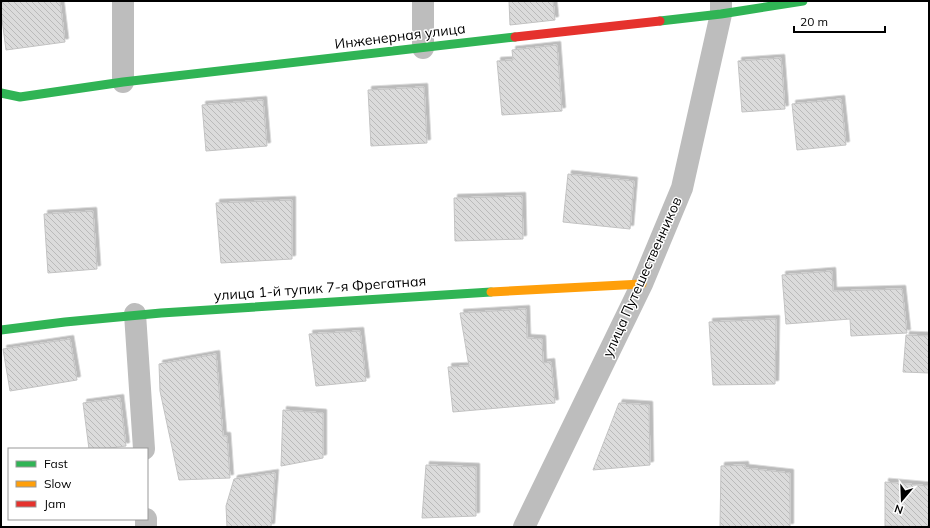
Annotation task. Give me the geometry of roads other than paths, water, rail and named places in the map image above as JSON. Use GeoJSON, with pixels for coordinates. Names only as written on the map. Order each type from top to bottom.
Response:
{"type":"FeatureCollection","features":[{"type":"Feature","properties":{"kind":"street"},"geometry":{"type":"LineString","coordinates":[[123,1],[123,82]]}},
{"type":"Feature","properties":{"kind":"street"},"geometry":{"type":"LineString","coordinates":[[423,1],[423,48]]}},
{"type":"Feature","properties":{"kind":"street","name":"Инженерная улица"},"geometry":{"type":"LineString","coordinates":[[1,94],[20,97],[123,82],[423,48],[721,7],[803,1]]}},
{"type":"Feature","properties":{"kind":"street","name":"улица Путешественников"},"geometry":{"type":"LineString","coordinates":[[524,527],[642,284],[682,188],[721,7]]}},
{"type":"Feature","properties":{"kind":"street","name":"улица 1-й тупик 7-я Фрегатная"},"geometry":{"type":"LineString","coordinates":[[1,330],[46,323],[135,314],[348,300],[642,284]]}},
{"type":"Feature","properties":{"kind":"street"},"geometry":{"type":"LineString","coordinates":[[135,314],[144,448]]}}]}
